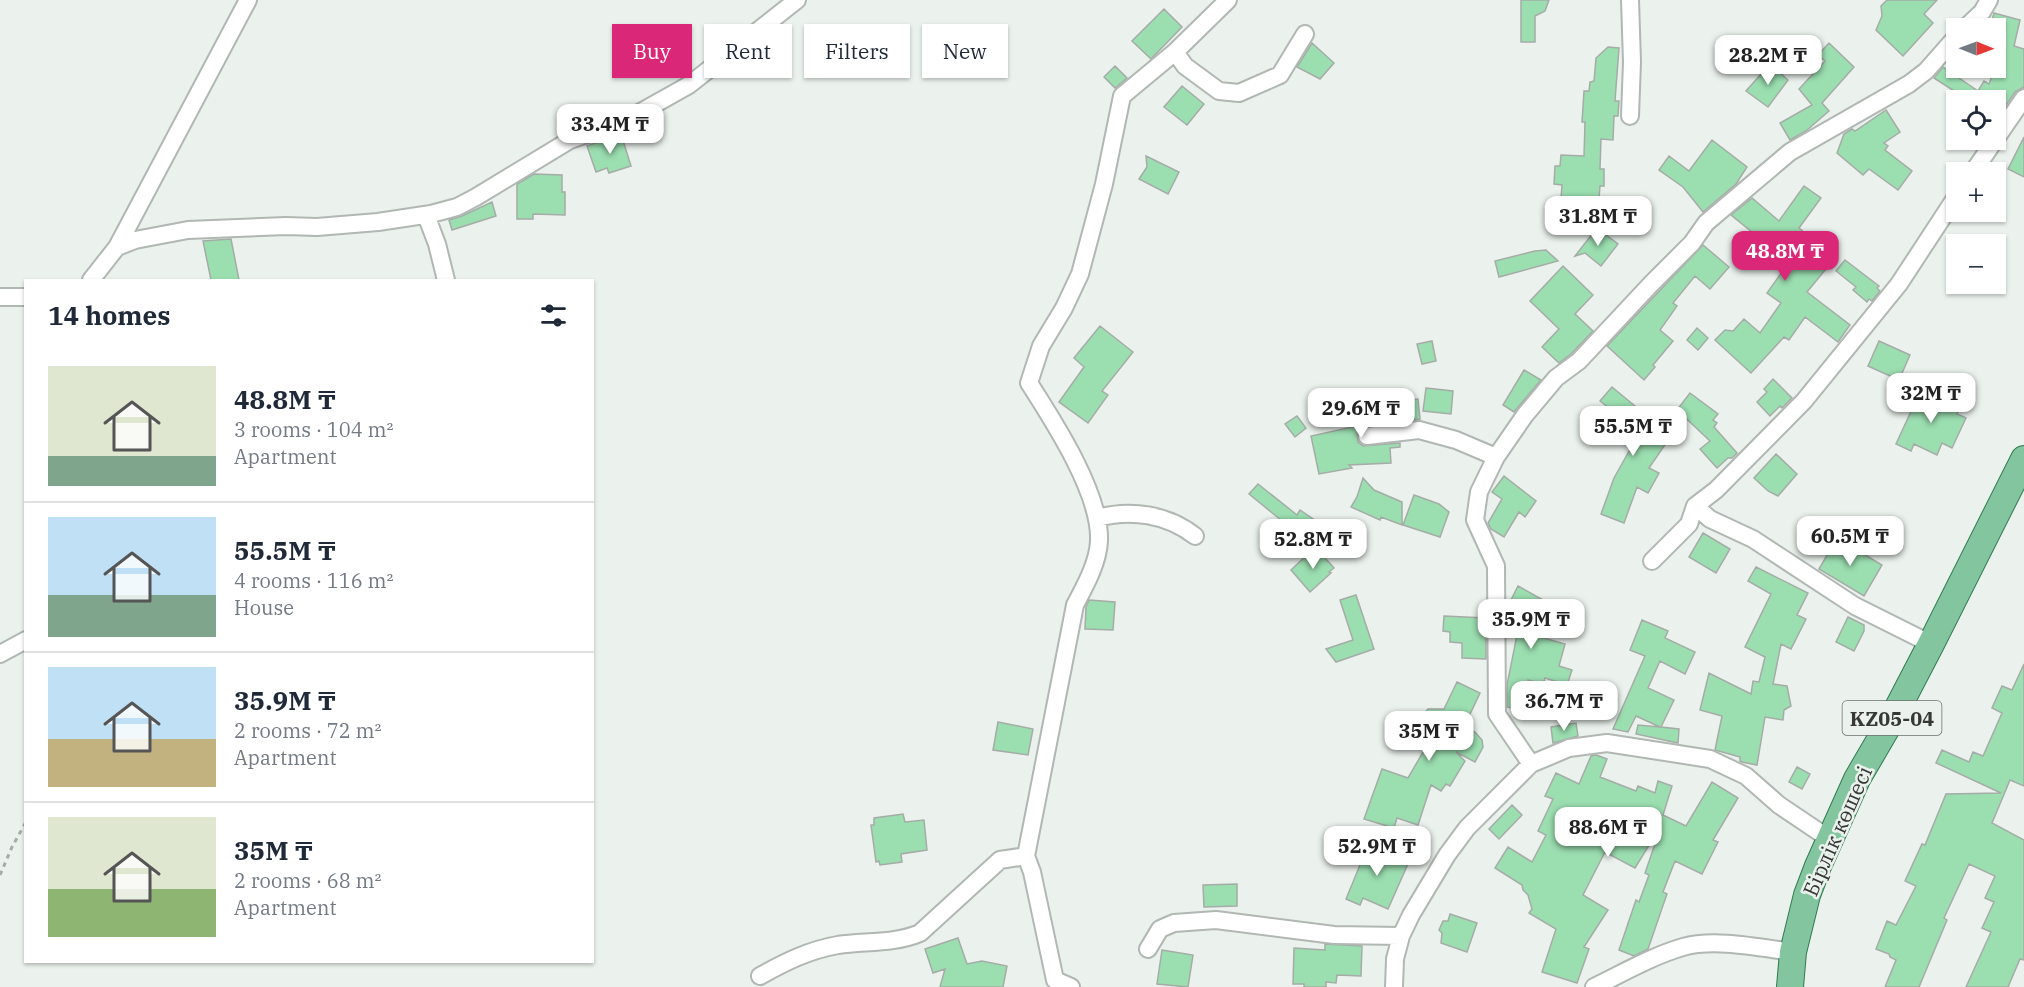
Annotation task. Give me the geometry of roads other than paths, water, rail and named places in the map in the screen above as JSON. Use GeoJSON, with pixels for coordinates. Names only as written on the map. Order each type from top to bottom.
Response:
{"type":"FeatureCollection","features":[{"type":"Feature","properties":{"kind":"main road","name":"Бірлік көшесі"},"geometry":{"type":"LineString","coordinates":[[1790,987],[1793,952],[1807,896],[1818,866],[1857,779],[1892,719],[2024,459]]}},
{"type":"Feature","properties":{"kind":"street"},"geometry":{"type":"LineString","coordinates":[[92,279],[117,247],[248,0]]}},
{"type":"Feature","properties":{"kind":"street"},"geometry":{"type":"LineString","coordinates":[[117,247],[135,240],[188,230],[317,227],[378,222],[426,215],[457,207],[570,141],[607,127],[664,100],[689,85],[796,0]]}},
{"type":"Feature","properties":{"kind":"street"},"geometry":{"type":"LineString","coordinates":[[1071,987],[1051,984],[1032,872],[1026,856],[1075,605],[1085,586],[1099,542],[1097,518],[1092,499],[1060,430],[1029,383],[1041,346],[1064,308],[1080,274],[1104,184],[1122,96],[1175,52],[1228,0]]}},
{"type":"Feature","properties":{"kind":"street"},"geometry":{"type":"LineString","coordinates":[[1630,0],[1632,62],[1630,116]]}},
{"type":"Feature","properties":{"kind":"street"},"geometry":{"type":"LineString","coordinates":[[1976,18],[1989,0]]}},
{"type":"Feature","properties":{"kind":"street"},"geometry":{"type":"LineString","coordinates":[[1175,52],[1185,66],[1219,91],[1239,93],[1280,75],[1305,34]]}},
{"type":"Feature","properties":{"kind":"street"},"geometry":{"type":"LineString","coordinates":[[1531,764],[1497,714],[1496,566],[1475,520],[1479,492],[1496,457],[1525,415],[1556,378],[1579,362],[1692,243],[1706,223],[1790,152],[1909,84],[1926,71],[1946,48]]}},
{"type":"Feature","properties":{"kind":"street"},"geometry":{"type":"LineString","coordinates":[[1980,162],[2024,98]]}},
{"type":"Feature","properties":{"kind":"street"},"geometry":{"type":"LineString","coordinates":[[1652,561],[1689,524],[1695,506],[1716,490],[1812,392],[1899,284],[1946,212]]}},
{"type":"Feature","properties":{"kind":"street"},"geometry":{"type":"LineString","coordinates":[[426,215],[437,244],[446,279]]}},
{"type":"Feature","properties":{"kind":"street"},"geometry":{"type":"LineString","coordinates":[[0,297],[24,297]]}},
{"type":"Feature","properties":{"kind":"street"},"geometry":{"type":"LineString","coordinates":[[1367,436],[1419,430],[1456,440],[1496,457]]}},
{"type":"Feature","properties":{"kind":"street"},"geometry":{"type":"LineString","coordinates":[[1695,506],[1710,519],[1753,539],[1855,606],[1931,644]]}},
{"type":"Feature","properties":{"kind":"street"},"geometry":{"type":"LineString","coordinates":[[1097,518],[1114,514],[1160,517],[1182,526],[1195,536]]}},
{"type":"Feature","properties":{"kind":"street"},"geometry":{"type":"LineString","coordinates":[[0,654],[24,641]]}},
{"type":"Feature","properties":{"kind":"street"},"geometry":{"type":"LineString","coordinates":[[1394,987],[1395,960],[1401,936],[1428,885],[1467,828],[1531,764],[1569,748],[1607,743],[1710,759],[1746,777],[1779,805],[1831,840]]}},
{"type":"Feature","properties":{"kind":"street"},"geometry":{"type":"LineString","coordinates":[[760,976],[810,952],[838,945],[906,939],[920,933],[1000,860],[1026,856]]}},
{"type":"Feature","properties":{"kind":"street"},"geometry":{"type":"LineString","coordinates":[[1148,949],[1160,929],[1174,923],[1216,920],[1334,935],[1401,936]]}},
{"type":"Feature","properties":{"kind":"street"},"geometry":{"type":"LineString","coordinates":[[1594,987],[1684,946],[1705,944],[1743,946],[1793,952]]}}]}
